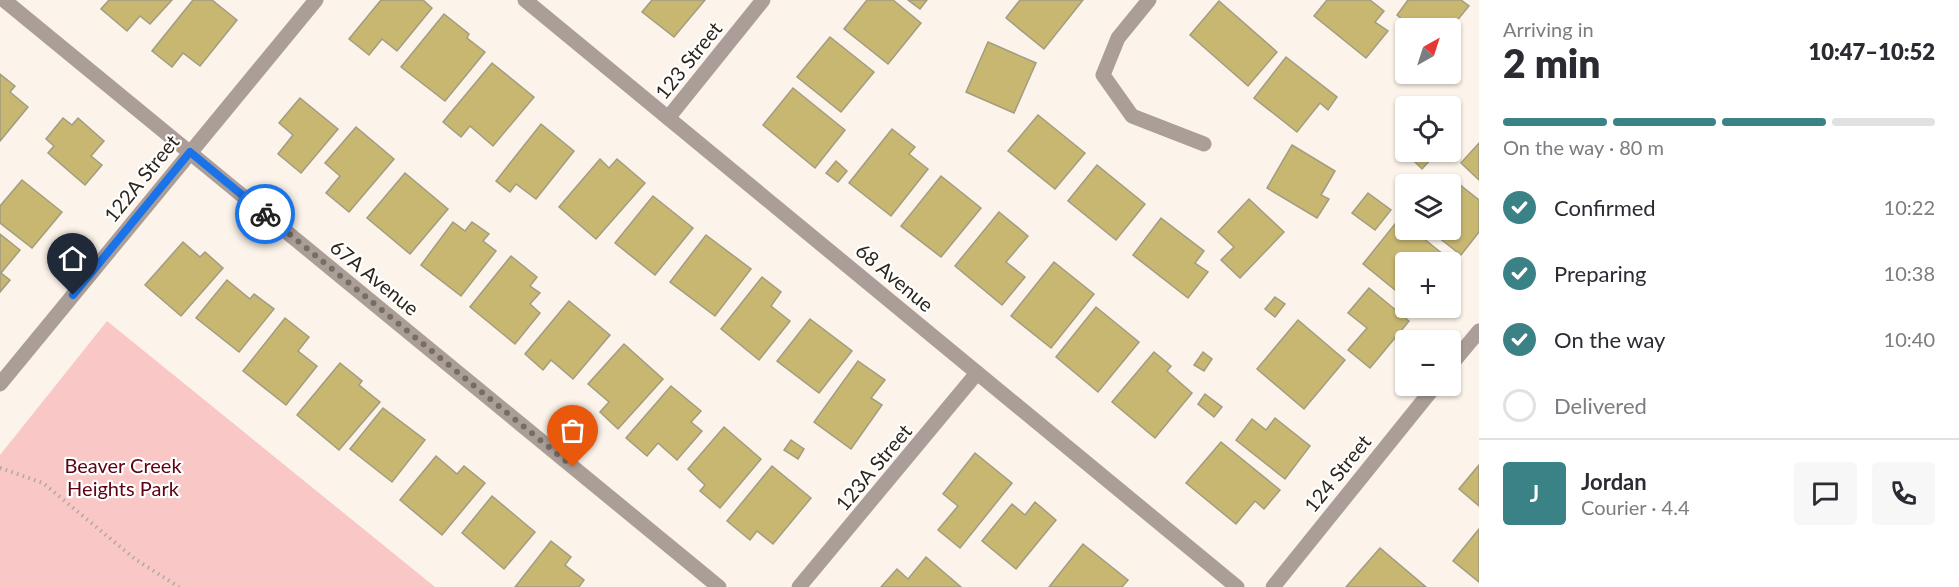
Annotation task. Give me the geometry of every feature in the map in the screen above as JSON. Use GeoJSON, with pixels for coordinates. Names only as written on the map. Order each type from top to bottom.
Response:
{"type":"FeatureCollection","features":[{"type":"Feature","properties":{"kind":"street","name":"67A Avenue"},"geometry":{"type":"LineString","coordinates":[[4,0],[719,587]]}},
{"type":"Feature","properties":{"kind":"street","name":"122A Street"},"geometry":{"type":"LineString","coordinates":[[0,384],[316,0]]}},
{"type":"Feature","properties":{"kind":"street","name":"68 Avenue"},"geometry":{"type":"LineString","coordinates":[[525,0],[1237,587]]}},
{"type":"Feature","properties":{"kind":"street","name":"123 Street"},"geometry":{"type":"LineString","coordinates":[[668,118],[763,0]]}},
{"type":"Feature","properties":{"kind":"street"},"geometry":{"type":"LineString","coordinates":[[1149,0],[1118,38],[1103,75],[1132,116],[1204,144]]}},
{"type":"Feature","properties":{"kind":"street"},"geometry":{"type":"LineString","coordinates":[[1461,353],[1479,331]]}},
{"type":"Feature","properties":{"kind":"street","name":"123A Street"},"geometry":{"type":"LineString","coordinates":[[800,587],[977,373]]}},
{"type":"Feature","properties":{"kind":"street","name":"124 Street"},"geometry":{"type":"LineString","coordinates":[[1273,587],[1427,396]]}},
{"type":"Feature","properties":{"kind":"path"},"geometry":{"type":"LineString","coordinates":[[0,468],[43,483],[135,559],[179,587]]}},
{"type":"Feature","properties":{"kind":"green space","name":"Beaver Creek Heights Park"},"geometry":{"type":"Polygon","coordinates":[[[107,321],[435,587],[0,587],[0,455],[107,321]]]}},
{"type":"Feature","properties":{"kind":"building"},"geometry":{"type":"Polygon","coordinates":[[[109,0],[172,0],[150,24],[140,16],[127,31],[101,9],[109,0]]]}},
{"type":"Feature","properties":{"kind":"building"},"geometry":{"type":"Polygon","coordinates":[[[193,0],[212,0],[237,20],[200,66],[183,53],[172,67],[152,51],[193,0]]]}},
{"type":"Feature","properties":{"kind":"building"},"geometry":{"type":"Polygon","coordinates":[[[381,0],[423,0],[432,8],[397,51],[382,39],[369,55],[349,39],[381,0]]]}},
{"type":"Feature","properties":{"kind":"building"},"geometry":{"type":"Polygon","coordinates":[[[652,0],[705,0],[674,37],[642,12],[652,0]]]}},
{"type":"Feature","properties":{"kind":"building"},"geometry":{"type":"Polygon","coordinates":[[[867,0],[893,0],[921,23],[888,64],[844,29],[867,0]]]}},
{"type":"Feature","properties":{"kind":"building"},"geometry":{"type":"Polygon","coordinates":[[[908,0],[927,0],[920,9],[908,0]]]}},
{"type":"Feature","properties":{"kind":"building"},"geometry":{"type":"Polygon","coordinates":[[[1020,0],[1083,0],[1044,49],[1006,18],[1020,0]]]}},
{"type":"Feature","properties":{"kind":"building"},"geometry":{"type":"Polygon","coordinates":[[[1327,0],[1370,0],[1384,11],[1375,22],[1388,31],[1366,58],[1314,16],[1327,0]]]}},
{"type":"Feature","properties":{"kind":"building"},"geometry":{"type":"Polygon","coordinates":[[[1408,0],[1461,0],[1469,6],[1459,18],[1401,18],[1397,15],[1408,0]]]}},
{"type":"Feature","properties":{"kind":"building"},"geometry":{"type":"Polygon","coordinates":[[[1219,1],[1277,52],[1248,86],[1190,35],[1219,1]]]}},
{"type":"Feature","properties":{"kind":"building"},"geometry":{"type":"Polygon","coordinates":[[[444,14],[469,34],[467,38],[485,52],[445,101],[401,67],[444,14]]]}},
{"type":"Feature","properties":{"kind":"building"},"geometry":{"type":"Polygon","coordinates":[[[830,37],[874,72],[841,112],[797,77],[830,37]]]}},
{"type":"Feature","properties":{"kind":"building"},"geometry":{"type":"Polygon","coordinates":[[[988,42],[1036,63],[1014,113],[966,92],[988,42]]]}},
{"type":"Feature","properties":{"kind":"building"},"geometry":{"type":"Polygon","coordinates":[[[1286,57],[1337,97],[1328,110],[1320,103],[1297,132],[1254,98],[1286,57]]]}},
{"type":"Feature","properties":{"kind":"building"},"geometry":{"type":"Polygon","coordinates":[[[492,63],[534,97],[493,146],[470,126],[461,137],[443,122],[492,63]]]}},
{"type":"Feature","properties":{"kind":"building"},"geometry":{"type":"Polygon","coordinates":[[[0,74],[15,86],[10,92],[28,107],[0,141],[0,74]]]}},
{"type":"Feature","properties":{"kind":"building"},"geometry":{"type":"Polygon","coordinates":[[[793,88],[845,130],[815,168],[763,125],[793,88]]]}},
{"type":"Feature","properties":{"kind":"building"},"geometry":{"type":"Polygon","coordinates":[[[300,98],[338,129],[301,173],[278,154],[293,135],[279,123],[300,98]]]}},
{"type":"Feature","properties":{"kind":"building"},"geometry":{"type":"Polygon","coordinates":[[[1038,115],[1085,153],[1055,189],[1008,151],[1038,115]]]}},
{"type":"Feature","properties":{"kind":"building"},"geometry":{"type":"Polygon","coordinates":[[[63,118],[72,125],[78,118],[104,141],[91,156],[102,165],[85,185],[48,153],[54,146],[46,139],[63,118]]]}},
{"type":"Feature","properties":{"kind":"building"},"geometry":{"type":"Polygon","coordinates":[[[541,124],[574,151],[536,199],[516,184],[510,192],[496,181],[541,124]]]}},
{"type":"Feature","properties":{"kind":"building"},"geometry":{"type":"Polygon","coordinates":[[[356,127],[394,159],[349,212],[326,193],[340,176],[325,163],[356,127]]]}},
{"type":"Feature","properties":{"kind":"building"},"geometry":{"type":"Polygon","coordinates":[[[892,129],[915,147],[909,154],[928,169],[891,216],[849,183],[892,129]]]}},
{"type":"Feature","properties":{"kind":"building"},"geometry":{"type":"Polygon","coordinates":[[[1479,143],[1479,180],[1461,163],[1479,143]]]}},
{"type":"Feature","properties":{"kind":"building"},"geometry":{"type":"Polygon","coordinates":[[[1292,145],[1335,171],[1321,195],[1329,199],[1317,218],[1267,188],[1292,145]]]}},
{"type":"Feature","properties":{"kind":"building"},"geometry":{"type":"Polygon","coordinates":[[[600,159],[609,168],[617,159],[645,183],[596,239],[559,207],[600,159]]]}},
{"type":"Feature","properties":{"kind":"building"},"geometry":{"type":"Polygon","coordinates":[[[836,161],[847,171],[838,182],[826,173],[836,161]]]}},
{"type":"Feature","properties":{"kind":"building"},"geometry":{"type":"Polygon","coordinates":[[[1415,162],[1428,162],[1422,169],[1415,162]]]}},
{"type":"Feature","properties":{"kind":"building"},"geometry":{"type":"Polygon","coordinates":[[[1097,165],[1145,204],[1116,240],[1068,201],[1097,165]]]}},
{"type":"Feature","properties":{"kind":"building"},"geometry":{"type":"Polygon","coordinates":[[[405,173],[448,209],[410,254],[367,218],[405,173]]]}},
{"type":"Feature","properties":{"kind":"building"},"geometry":{"type":"Polygon","coordinates":[[[941,176],[981,208],[941,257],[901,226],[941,176]]]}},
{"type":"Feature","properties":{"kind":"building"},"geometry":{"type":"Polygon","coordinates":[[[22,180],[62,212],[32,248],[0,223],[0,206],[22,180]]]}},
{"type":"Feature","properties":{"kind":"building"},"geometry":{"type":"Polygon","coordinates":[[[1461,186],[1479,200],[1479,232],[1461,255],[1461,252],[1457,252],[1442,240],[1461,240],[1461,186]]]}},
{"type":"Feature","properties":{"kind":"building"},"geometry":{"type":"Polygon","coordinates":[[[1368,193],[1391,210],[1375,230],[1352,213],[1368,193]]]}},
{"type":"Feature","properties":{"kind":"building"},"geometry":{"type":"Polygon","coordinates":[[[653,196],[693,228],[655,275],[615,243],[653,196]]]}},
{"type":"Feature","properties":{"kind":"building"},"geometry":{"type":"Polygon","coordinates":[[[1249,199],[1284,232],[1240,278],[1221,260],[1234,247],[1218,232],[1249,199]]]}},
{"type":"Feature","properties":{"kind":"building"},"geometry":{"type":"Polygon","coordinates":[[[999,212],[1028,236],[1006,262],[1025,277],[1002,305],[955,266],[999,212]]]}},
{"type":"Feature","properties":{"kind":"building"},"geometry":{"type":"Polygon","coordinates":[[[1161,218],[1204,251],[1195,263],[1208,272],[1188,298],[1133,255],[1161,218]]]}},
{"type":"Feature","properties":{"kind":"building"},"geometry":{"type":"Polygon","coordinates":[[[453,222],[465,231],[472,222],[489,234],[483,241],[496,251],[461,296],[421,265],[453,222]]]}},
{"type":"Feature","properties":{"kind":"building"},"geometry":{"type":"Polygon","coordinates":[[[1395,224],[1395,240],[1425,240],[1440,252],[1395,252],[1395,290],[1363,264],[1395,224]]]}},
{"type":"Feature","properties":{"kind":"building"},"geometry":{"type":"Polygon","coordinates":[[[0,234],[20,250],[1,273],[10,280],[0,292],[0,234]]]}},
{"type":"Feature","properties":{"kind":"building"},"geometry":{"type":"Polygon","coordinates":[[[706,235],[751,269],[715,316],[670,282],[706,235]]]}},
{"type":"Feature","properties":{"kind":"building"},"geometry":{"type":"Polygon","coordinates":[[[183,242],[200,257],[205,252],[223,268],[181,316],[145,285],[183,242]]]}},
{"type":"Feature","properties":{"kind":"building"},"geometry":{"type":"Polygon","coordinates":[[[511,256],[537,277],[530,286],[540,293],[530,304],[540,313],[515,344],[470,307],[511,256]]]}},
{"type":"Feature","properties":{"kind":"building"},"geometry":{"type":"Polygon","coordinates":[[[1054,262],[1094,294],[1051,348],[1011,316],[1054,262]]]}},
{"type":"Feature","properties":{"kind":"building"},"geometry":{"type":"Polygon","coordinates":[[[762,277],[781,292],[771,306],[790,321],[759,360],[721,329],[762,277]]]}},
{"type":"Feature","properties":{"kind":"building"},"geometry":{"type":"Polygon","coordinates":[[[227,280],[250,299],[254,294],[274,309],[239,352],[196,318],[227,280]]]}},
{"type":"Feature","properties":{"kind":"building"},"geometry":{"type":"Polygon","coordinates":[[[1369,288],[1395,309],[1395,318],[1405,318],[1409,321],[1402,330],[1395,330],[1395,338],[1370,368],[1348,350],[1367,328],[1348,313],[1369,288]]]}},
{"type":"Feature","properties":{"kind":"building"},"geometry":{"type":"Polygon","coordinates":[[[1275,297],[1285,304],[1275,317],[1265,309],[1275,297]]]}},
{"type":"Feature","properties":{"kind":"building"},"geometry":{"type":"Polygon","coordinates":[[[569,301],[610,335],[573,379],[551,360],[543,370],[525,354],[569,301]]]}},
{"type":"Feature","properties":{"kind":"building"},"geometry":{"type":"Polygon","coordinates":[[[1096,307],[1139,342],[1098,392],[1056,357],[1096,307]]]}},
{"type":"Feature","properties":{"kind":"building"},"geometry":{"type":"Polygon","coordinates":[[[285,318],[309,337],[298,351],[317,366],[286,405],[243,371],[285,318]]]}},
{"type":"Feature","properties":{"kind":"building"},"geometry":{"type":"Polygon","coordinates":[[[810,319],[852,351],[819,393],[777,361],[810,319]]]}},
{"type":"Feature","properties":{"kind":"building"},"geometry":{"type":"Polygon","coordinates":[[[1298,320],[1345,360],[1304,409],[1257,369],[1298,320]]]}},
{"type":"Feature","properties":{"kind":"building"},"geometry":{"type":"Polygon","coordinates":[[[624,344],[663,379],[618,429],[600,412],[609,402],[588,384],[624,344]]]}},
{"type":"Feature","properties":{"kind":"building"},"geometry":{"type":"Polygon","coordinates":[[[1154,352],[1171,366],[1167,371],[1192,393],[1155,438],[1112,402],[1154,352]]]}},
{"type":"Feature","properties":{"kind":"building"},"geometry":{"type":"Polygon","coordinates":[[[1203,352],[1212,359],[1204,371],[1194,365],[1203,352]]]}},
{"type":"Feature","properties":{"kind":"building"},"geometry":{"type":"Polygon","coordinates":[[[858,361],[885,380],[871,398],[882,405],[851,449],[814,422],[858,361]]]}},
{"type":"Feature","properties":{"kind":"building"},"geometry":{"type":"Polygon","coordinates":[[[340,363],[362,381],[359,385],[380,402],[339,450],[297,415],[340,363]]]}},
{"type":"Feature","properties":{"kind":"building"},"geometry":{"type":"Polygon","coordinates":[[[671,386],[701,411],[691,422],[702,431],[677,460],[658,443],[647,456],[626,438],[671,386]]]}},
{"type":"Feature","properties":{"kind":"building"},"geometry":{"type":"Polygon","coordinates":[[[1205,394],[1222,407],[1214,417],[1198,404],[1205,394]]]}},
{"type":"Feature","properties":{"kind":"building"},"geometry":{"type":"Polygon","coordinates":[[[383,408],[425,440],[392,482],[350,449],[383,408]]]}},
{"type":"Feature","properties":{"kind":"building"},"geometry":{"type":"Polygon","coordinates":[[[1275,418],[1310,446],[1285,479],[1236,440],[1252,419],[1266,430],[1275,418]]]}},
{"type":"Feature","properties":{"kind":"building"},"geometry":{"type":"Polygon","coordinates":[[[724,427],[761,459],[720,508],[700,491],[705,485],[688,469],[724,427]]]}},
{"type":"Feature","properties":{"kind":"building"},"geometry":{"type":"Polygon","coordinates":[[[791,440],[804,449],[798,459],[784,450],[791,440]]]}},
{"type":"Feature","properties":{"kind":"building"},"geometry":{"type":"Polygon","coordinates":[[[1221,442],[1280,490],[1264,509],[1255,501],[1236,524],[1186,483],[1221,442]]]}},
{"type":"Feature","properties":{"kind":"building"},"geometry":{"type":"Polygon","coordinates":[[[975,453],[1012,483],[960,548],[938,530],[958,506],[943,494],[975,453]]]}},
{"type":"Feature","properties":{"kind":"building"},"geometry":{"type":"Polygon","coordinates":[[[436,456],[457,474],[464,466],[485,483],[442,535],[400,500],[436,456]]]}},
{"type":"Feature","properties":{"kind":"building"},"geometry":{"type":"Polygon","coordinates":[[[1479,465],[1479,506],[1459,489],[1479,465]]]}},
{"type":"Feature","properties":{"kind":"building"},"geometry":{"type":"Polygon","coordinates":[[[772,466],[811,498],[773,544],[757,531],[750,540],[727,521],[772,466]]]}},
{"type":"Feature","properties":{"kind":"building"},"geometry":{"type":"Polygon","coordinates":[[[492,496],[535,532],[504,569],[462,533],[492,496]]]}},
{"type":"Feature","properties":{"kind":"building"},"geometry":{"type":"Polygon","coordinates":[[[1035,502],[1056,520],[1016,569],[982,541],[1012,504],[1025,515],[1035,502]]]}},
{"type":"Feature","properties":{"kind":"building"},"geometry":{"type":"Polygon","coordinates":[[[1479,529],[1479,582],[1453,561],[1479,529]]]}},
{"type":"Feature","properties":{"kind":"building"},"geometry":{"type":"Polygon","coordinates":[[[551,541],[571,557],[565,565],[584,580],[579,587],[515,587],[551,541]]]}},
{"type":"Feature","properties":{"kind":"building"},"geometry":{"type":"Polygon","coordinates":[[[1083,544],[1128,580],[1122,587],[1049,587],[1083,544]]]}},
{"type":"Feature","properties":{"kind":"building"},"geometry":{"type":"Polygon","coordinates":[[[1380,548],[1426,587],[1346,587],[1380,548]]]}},
{"type":"Feature","properties":{"kind":"building"},"geometry":{"type":"Polygon","coordinates":[[[926,557],[961,587],[881,587],[897,569],[908,579],[926,557]]]}},
{"type":"Feature","properties":{"kind":"way so far"},"geometry":{"type":"LineString","coordinates":[[265,214],[573,467]]}},
{"type":"Feature","properties":{"kind":"route"},"geometry":{"type":"LineString","coordinates":[[73,295],[190,152],[265,214]]}}]}
